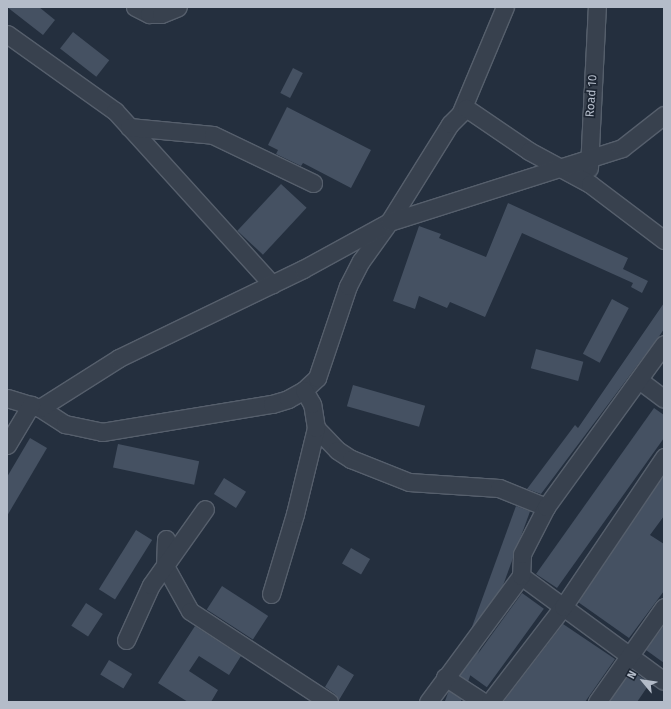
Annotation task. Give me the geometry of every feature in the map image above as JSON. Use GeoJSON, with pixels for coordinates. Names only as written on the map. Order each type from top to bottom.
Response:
{"type":"FeatureCollection","features":[{"type":"Feature","properties":{"kind":"street"},"geometry":{"type":"LineString","coordinates":[[135,7],[148,14],[161,14],[178,7]]}},
{"type":"Feature","properties":{"kind":"street"},"geometry":{"type":"LineString","coordinates":[[460,112],[505,7]]}},
{"type":"Feature","properties":{"kind":"street","name":"Road 10"},"geometry":{"type":"LineString","coordinates":[[590,184],[588,158],[597,7]]}},
{"type":"Feature","properties":{"kind":"street"},"geometry":{"type":"LineString","coordinates":[[7,34],[115,111],[272,284]]}},
{"type":"Feature","properties":{"kind":"street"},"geometry":{"type":"LineString","coordinates":[[7,398],[36,407],[65,424],[102,432],[272,404],[288,399],[304,390],[317,378],[348,286],[361,261],[389,222],[450,124],[460,112],[466,108],[528,151],[559,166],[590,184],[664,240]]}},
{"type":"Feature","properties":{"kind":"street"},"geometry":{"type":"LineString","coordinates":[[7,445],[36,407],[119,358],[272,284],[389,222],[559,166],[622,148],[664,115]]}},
{"type":"Feature","properties":{"kind":"street"},"geometry":{"type":"LineString","coordinates":[[129,127],[213,135],[313,183]]}},
{"type":"Feature","properties":{"kind":"street"},"geometry":{"type":"LineString","coordinates":[[428,702],[521,576],[522,554],[546,507],[664,344]]}},
{"type":"Feature","properties":{"kind":"street"},"geometry":{"type":"LineString","coordinates":[[639,380],[664,399]]}},
{"type":"Feature","properties":{"kind":"street"},"geometry":{"type":"LineString","coordinates":[[271,594],[295,514],[316,428],[312,404],[304,390]]}},
{"type":"Feature","properties":{"kind":"street"},"geometry":{"type":"LineString","coordinates":[[316,428],[337,450],[351,460],[409,482],[499,488],[546,507]]}},
{"type":"Feature","properties":{"kind":"street"},"geometry":{"type":"LineString","coordinates":[[490,702],[563,607],[664,457]]}},
{"type":"Feature","properties":{"kind":"street"},"geometry":{"type":"LineString","coordinates":[[126,640],[147,593],[205,509]]}},
{"type":"Feature","properties":{"kind":"street"},"geometry":{"type":"LineString","coordinates":[[166,539],[165,566],[195,616],[329,702]]}},
{"type":"Feature","properties":{"kind":"street"},"geometry":{"type":"LineString","coordinates":[[521,576],[664,681]]}},
{"type":"Feature","properties":{"kind":"street"},"geometry":{"type":"LineString","coordinates":[[597,702],[664,607]]}},
{"type":"Feature","properties":{"kind":"street"},"geometry":{"type":"LineString","coordinates":[[446,677],[483,702]]}},
{"type":"Feature","properties":{"kind":"building"},"geometry":{"type":"Polygon","coordinates":[[[7,7],[39,7],[55,20],[43,35],[7,7]]]}},
{"type":"Feature","properties":{"kind":"building"},"geometry":{"type":"Polygon","coordinates":[[[73,32],[109,60],[96,77],[60,49],[73,32]]]}},
{"type":"Feature","properties":{"kind":"building"},"geometry":{"type":"Polygon","coordinates":[[[293,68],[303,73],[290,98],[280,93],[293,68]]]}},
{"type":"Feature","properties":{"kind":"building"},"geometry":{"type":"Polygon","coordinates":[[[287,107],[371,150],[351,188],[303,163],[301,166],[276,154],[278,150],[268,145],[287,107]]]}},
{"type":"Feature","properties":{"kind":"building"},"geometry":{"type":"Polygon","coordinates":[[[281,184],[307,208],[263,255],[237,231],[281,184]]]}},
{"type":"Feature","properties":{"kind":"building"},"geometry":{"type":"Polygon","coordinates":[[[508,203],[628,258],[623,269],[648,281],[642,293],[631,287],[633,283],[522,233],[485,317],[450,302],[447,308],[419,296],[415,309],[393,301],[419,226],[441,234],[439,238],[486,257],[508,203]]]}},
{"type":"Feature","properties":{"kind":"building"},"geometry":{"type":"Polygon","coordinates":[[[612,299],[629,308],[600,363],[583,354],[612,299]]]}},
{"type":"Feature","properties":{"kind":"building"},"geometry":{"type":"Polygon","coordinates":[[[664,303],[664,329],[660,335],[541,494],[527,489],[575,425],[578,428],[664,303]]]}},
{"type":"Feature","properties":{"kind":"building"},"geometry":{"type":"Polygon","coordinates":[[[536,349],[583,362],[578,381],[531,368],[536,349]]]}},
{"type":"Feature","properties":{"kind":"building"},"geometry":{"type":"Polygon","coordinates":[[[353,385],[425,406],[419,427],[347,406],[353,385]]]}},
{"type":"Feature","properties":{"kind":"building"},"geometry":{"type":"Polygon","coordinates":[[[654,408],[664,415],[664,438],[557,588],[536,574],[654,408]]]}},
{"type":"Feature","properties":{"kind":"building"},"geometry":{"type":"Polygon","coordinates":[[[30,438],[47,448],[7,516],[7,477],[30,438]]]}},
{"type":"Feature","properties":{"kind":"building"},"geometry":{"type":"Polygon","coordinates":[[[118,444],[199,461],[194,485],[113,467],[118,444]]]}},
{"type":"Feature","properties":{"kind":"building"},"geometry":{"type":"Polygon","coordinates":[[[664,475],[664,516],[650,535],[664,544],[664,591],[629,638],[578,602],[664,475]]]}},
{"type":"Feature","properties":{"kind":"building"},"geometry":{"type":"Polygon","coordinates":[[[224,478],[246,492],[236,508],[214,494],[224,478]]]}},
{"type":"Feature","properties":{"kind":"building"},"geometry":{"type":"Polygon","coordinates":[[[516,506],[530,511],[461,702],[445,702],[516,506]]]}},
{"type":"Feature","properties":{"kind":"building"},"geometry":{"type":"Polygon","coordinates":[[[136,530],[152,540],[115,599],[99,589],[136,530]]]}},
{"type":"Feature","properties":{"kind":"building"},"geometry":{"type":"Polygon","coordinates":[[[351,548],[370,559],[361,575],[342,564],[351,548]]]}},
{"type":"Feature","properties":{"kind":"building"},"geometry":{"type":"Polygon","coordinates":[[[222,586],[268,616],[253,639],[207,609],[222,586]]]}},
{"type":"Feature","properties":{"kind":"building"},"geometry":{"type":"Polygon","coordinates":[[[522,593],[544,609],[487,687],[465,671],[522,593]]]}},
{"type":"Feature","properties":{"kind":"building"},"geometry":{"type":"Polygon","coordinates":[[[86,603],[103,614],[88,637],[71,626],[86,603]]]}},
{"type":"Feature","properties":{"kind":"building"},"geometry":{"type":"Polygon","coordinates":[[[563,624],[615,659],[585,702],[503,702],[563,624]]]}},
{"type":"Feature","properties":{"kind":"building"},"geometry":{"type":"Polygon","coordinates":[[[664,625],[664,663],[646,650],[664,625]]]}},
{"type":"Feature","properties":{"kind":"building"},"geometry":{"type":"Polygon","coordinates":[[[195,626],[241,656],[229,675],[199,656],[189,671],[218,690],[211,702],[188,702],[158,683],[195,626]]]}},
{"type":"Feature","properties":{"kind":"building"},"geometry":{"type":"Polygon","coordinates":[[[109,660],[132,674],[123,688],[100,675],[109,660]]]}},
{"type":"Feature","properties":{"kind":"building"},"geometry":{"type":"Polygon","coordinates":[[[338,665],[354,675],[339,700],[335,694],[325,687],[338,665]]]}},
{"type":"Feature","properties":{"kind":"building"},"geometry":{"type":"Polygon","coordinates":[[[631,671],[650,683],[637,702],[609,702],[631,671]]]}}]}
